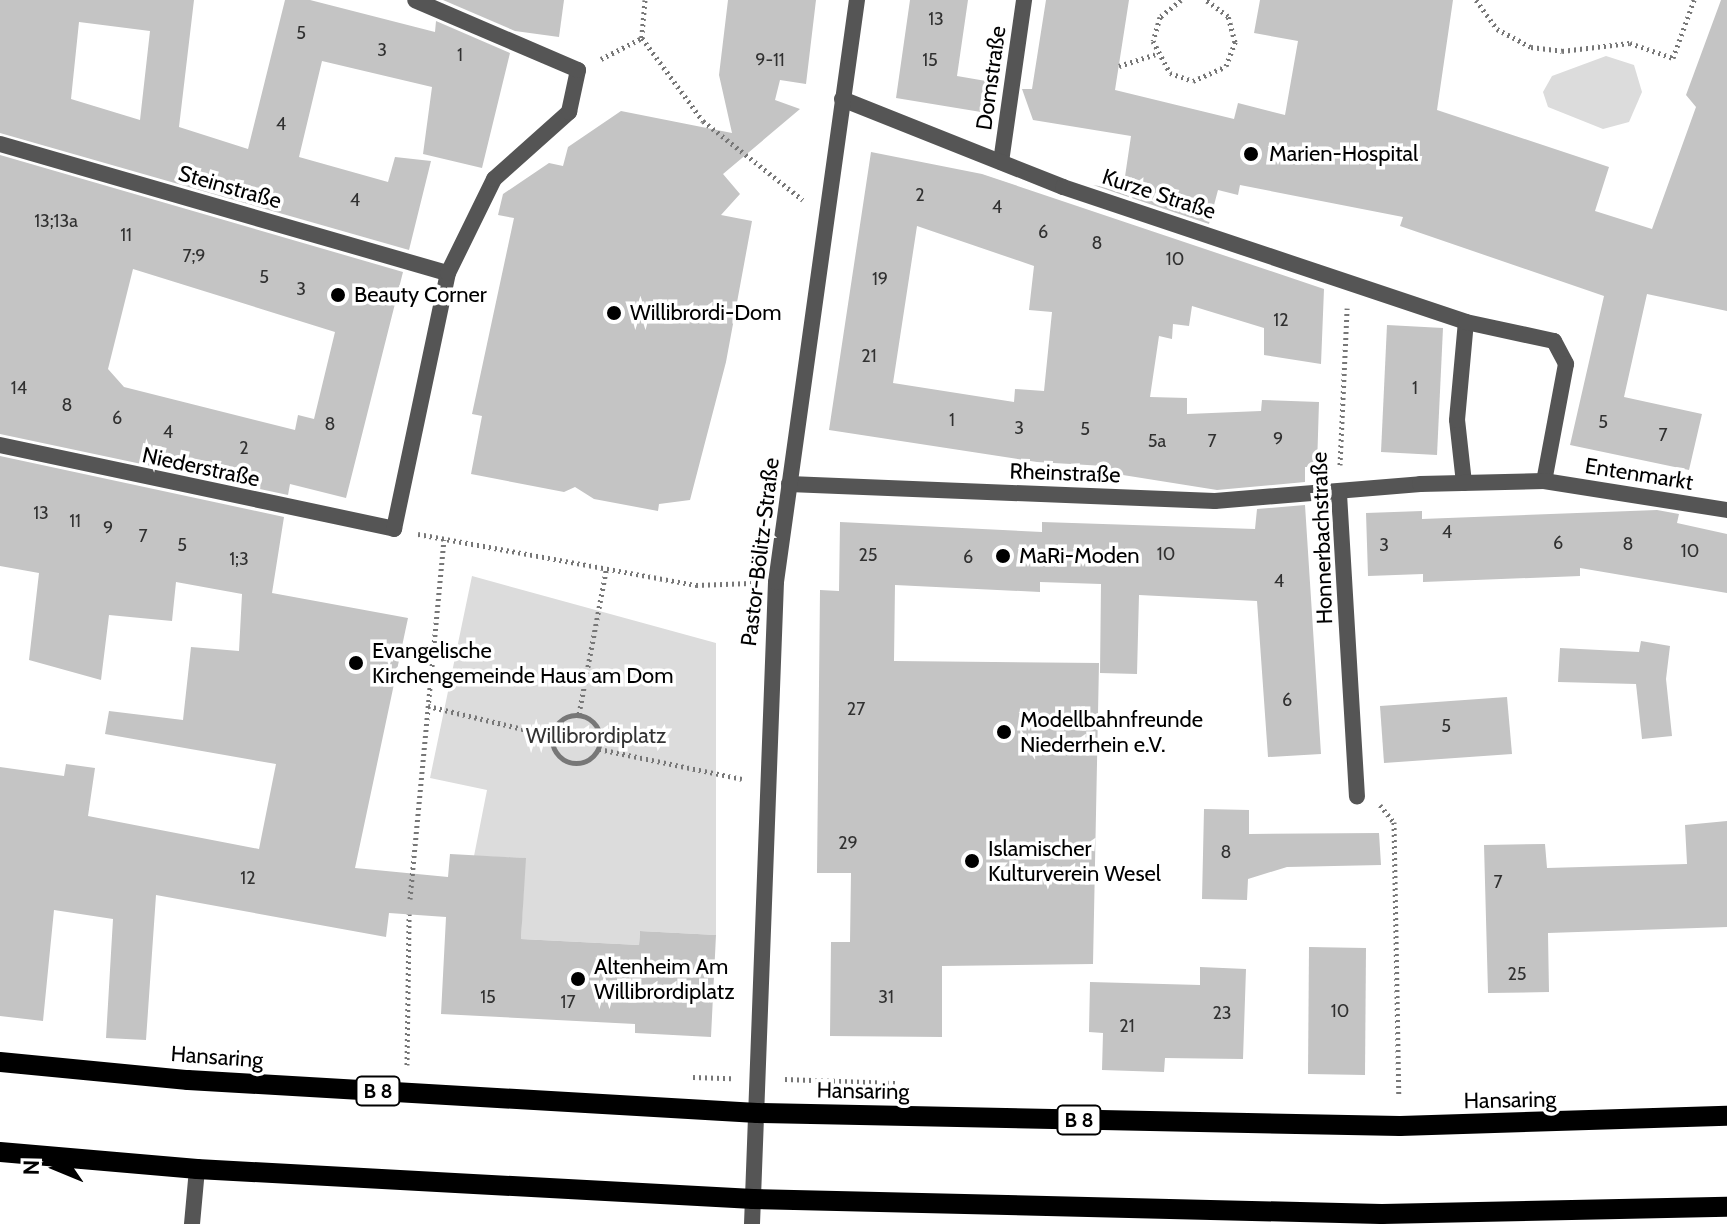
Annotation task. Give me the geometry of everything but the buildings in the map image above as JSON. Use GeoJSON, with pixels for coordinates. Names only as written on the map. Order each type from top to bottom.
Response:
{"type":"FeatureCollection","features":[{"type":"Feature","properties":{"kind":"main road","name":"Hansaring"},"geometry":{"type":"LineString","coordinates":[[0,1062],[188,1080],[757,1113],[1400,1126],[1727,1116]]}},
{"type":"Feature","properties":{"kind":"main road"},"geometry":{"type":"LineString","coordinates":[[0,1152],[197,1169],[753,1199],[1382,1214],[1727,1207]]}},
{"type":"Feature","properties":{"kind":"street"},"geometry":{"type":"LineString","coordinates":[[394,529],[448,273],[494,179],[569,112],[578,70],[415,0]]}},
{"type":"Feature","properties":{"kind":"street","name":"Pastor-Bölitz-Straße"},"geometry":{"type":"LineString","coordinates":[[752,1224],[760,1078],[765,784],[776,582],[857,0]]}},
{"type":"Feature","properties":{"kind":"street","name":"Domstraße"},"geometry":{"type":"LineString","coordinates":[[1001,162],[1024,0]]}},
{"type":"Feature","properties":{"kind":"street","name":"Kurze Straße"},"geometry":{"type":"LineString","coordinates":[[842,99],[1001,162],[1349,279],[1466,322]]}},
{"type":"Feature","properties":{"kind":"street","name":"Steinstraße"},"geometry":{"type":"LineString","coordinates":[[0,144],[448,273]]}},
{"type":"Feature","properties":{"kind":"street"},"geometry":{"type":"LineString","coordinates":[[1464,483],[1457,420],[1466,322],[1554,341],[1566,364],[1544,481]]}},
{"type":"Feature","properties":{"kind":"street","name":"Niederstraße"},"geometry":{"type":"LineString","coordinates":[[0,445],[394,529]]}},
{"type":"Feature","properties":{"kind":"street","name":"Entenmarkt"},"geometry":{"type":"LineString","coordinates":[[1339,494],[1464,483],[1544,481],[1727,510]]}},
{"type":"Feature","properties":{"kind":"street","name":"Rheinstraße"},"geometry":{"type":"LineString","coordinates":[[789,484],[1215,501],[1339,494]]}},
{"type":"Feature","properties":{"kind":"street","name":"Honnerbachstraße"},"geometry":{"type":"LineString","coordinates":[[1339,494],[1357,796]]}},
{"type":"Feature","properties":{"kind":"street"},"geometry":{"type":"LineString","coordinates":[[192,1224],[197,1169]]}},
{"type":"Feature","properties":{"kind":"path"},"geometry":{"type":"LineString","coordinates":[[645,0],[642,38],[703,121],[826,217]]}},
{"type":"Feature","properties":{"kind":"path"},"geometry":{"type":"LineString","coordinates":[[1181,0],[1169,7],[1154,29],[1155,54],[1170,73],[1193,81],[1226,66],[1233,55],[1234,28],[1219,6],[1206,0]]}},
{"type":"Feature","properties":{"kind":"path"},"geometry":{"type":"LineString","coordinates":[[1476,0],[1497,29],[1531,47],[1562,51],[1630,43],[1673,58],[1694,0]]}},
{"type":"Feature","properties":{"kind":"path"},"geometry":{"type":"LineString","coordinates":[[578,70],[642,38]]}},
{"type":"Feature","properties":{"kind":"path"},"geometry":{"type":"LineString","coordinates":[[1119,66],[1155,54]]}},
{"type":"Feature","properties":{"kind":"path","name":"Honnerbachstraße"},"geometry":{"type":"LineString","coordinates":[[1339,494],[1349,279]]}},
{"type":"Feature","properties":{"kind":"path"},"geometry":{"type":"LineString","coordinates":[[394,529],[606,571],[696,585],[776,582]]}},
{"type":"Feature","properties":{"kind":"path"},"geometry":{"type":"LineString","coordinates":[[410,899],[444,540]]}},
{"type":"Feature","properties":{"kind":"path"},"geometry":{"type":"LineString","coordinates":[[579,714],[606,571]]}},
{"type":"Feature","properties":{"kind":"path"},"geometry":{"type":"LineString","coordinates":[[428,706],[552,736]]}},
{"type":"Feature","properties":{"kind":"path"},"geometry":{"type":"LineString","coordinates":[[579,714],[599,728],[599,749],[586,762],[574,764],[553,749],[552,736],[556,724],[579,714]]}},
{"type":"Feature","properties":{"kind":"path"},"geometry":{"type":"LineString","coordinates":[[599,749],[765,784]]}},
{"type":"Feature","properties":{"kind":"path"},"geometry":{"type":"LineString","coordinates":[[1357,796],[1381,805],[1394,822],[1399,1102]]}},
{"type":"Feature","properties":{"kind":"path"},"geometry":{"type":"LineString","coordinates":[[407,1070],[409,914]]}},
{"type":"Feature","properties":{"kind":"path"},"geometry":{"type":"LineString","coordinates":[[391,1070],[422,1071]]}},
{"type":"Feature","properties":{"kind":"path"},"geometry":{"type":"LineString","coordinates":[[683,1077],[903,1084]]}},
{"type":"Feature","properties":{"kind":"path"},"geometry":{"type":"LineString","coordinates":[[1383,1101],[1414,1101]]}},
{"type":"Feature","properties":{"kind":"green space"},"geometry":{"type":"Polygon","coordinates":[[[1606,56],[1634,65],[1642,92],[1629,122],[1603,129],[1548,107],[1543,92],[1552,76],[1606,56]]]}},
{"type":"Feature","properties":{"kind":"green space","name":"Willibrordiplatz"},"geometry":{"type":"Polygon","coordinates":[[[472,576],[716,643],[716,935],[640,931],[639,945],[521,939],[525,858],[474,856],[487,790],[430,778],[472,576]]]}},
{"type":"Feature","properties":{"kind":"place","name":"Marien-Hospital"},"geometry":{"type":"Point","coordinates":[1251,154]}},
{"type":"Feature","properties":{"kind":"place","name":"Beauty Corner"},"geometry":{"type":"Point","coordinates":[338,295]}},
{"type":"Feature","properties":{"kind":"place","name":"Willibrordi-Dom"},"geometry":{"type":"Point","coordinates":[614,313]}},
{"type":"Feature","properties":{"kind":"place","name":"MaRi-Moden"},"geometry":{"type":"Point","coordinates":[1003,556]}},
{"type":"Feature","properties":{"kind":"place","name":"Evangelische Kirchengemeinde Haus am Dom"},"geometry":{"type":"Point","coordinates":[356,663]}},
{"type":"Feature","properties":{"kind":"place","name":"Modellbahnfreunde Niederrhein e.V."},"geometry":{"type":"Point","coordinates":[1004,732]}},
{"type":"Feature","properties":{"kind":"place","name":"Islamischer Kulturverein Wesel"},"geometry":{"type":"Point","coordinates":[972,861]}},
{"type":"Feature","properties":{"kind":"place","name":"Altenheim Am Willibrordiplatz"},"geometry":{"type":"Point","coordinates":[578,979]}}]}
